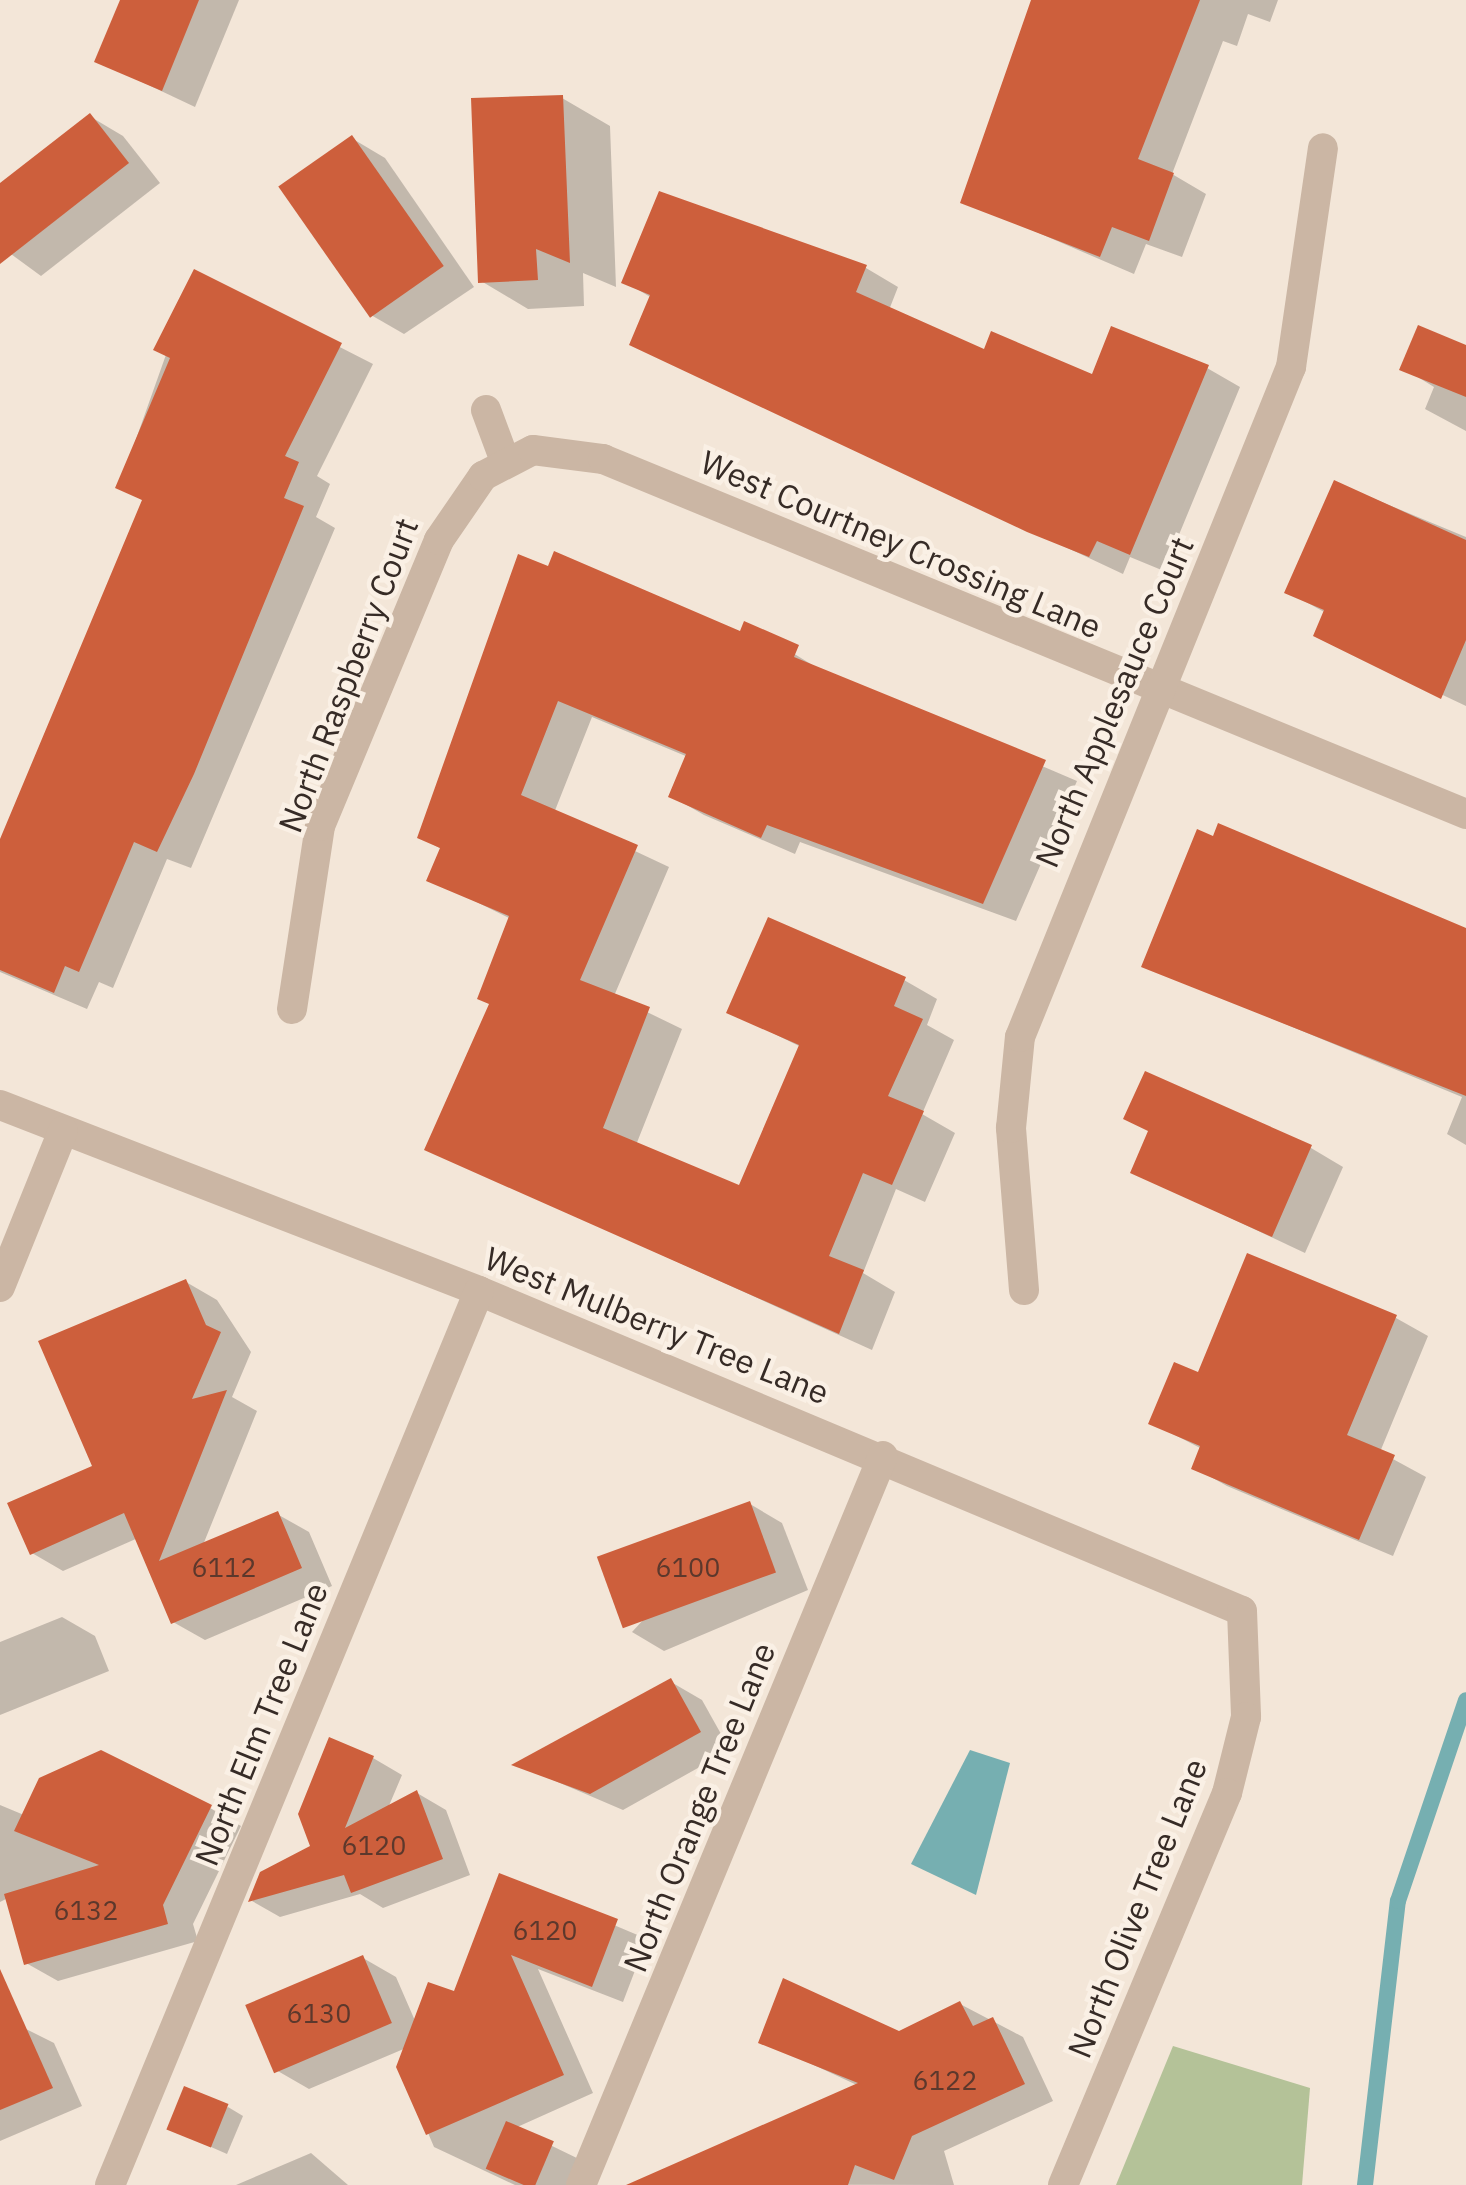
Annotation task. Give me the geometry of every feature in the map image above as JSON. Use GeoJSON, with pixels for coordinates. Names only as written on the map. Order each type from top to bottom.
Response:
{"type":"FeatureCollection","features":[{"type":"Feature","properties":{"kind":"street","name":"North Applesauce Court"},"geometry":{"type":"LineString","coordinates":[[1024,1290],[1011,1128],[1020,1037],[1291,367],[1323,148]]}},
{"type":"Feature","properties":{"kind":"street"},"geometry":{"type":"LineString","coordinates":[[486,410],[505,461]]}},
{"type":"Feature","properties":{"kind":"street","name":"West Courtney Crossing Lane"},"geometry":{"type":"LineString","coordinates":[[505,461],[556,449],[603,459],[1466,814]]}},
{"type":"Feature","properties":{"kind":"street","name":"North Raspberry Court"},"geometry":{"type":"LineString","coordinates":[[292,1009],[320,826],[449,517],[505,461]]}},
{"type":"Feature","properties":{"kind":"street","name":"West Mulberry Tree Lane"},"geometry":{"type":"LineString","coordinates":[[0,1105],[479,1291],[883,1456],[1242,1611],[1249,1651]]}},
{"type":"Feature","properties":{"kind":"street"},"geometry":{"type":"LineString","coordinates":[[0,1287],[63,1131]]}},
{"type":"Feature","properties":{"kind":"street","name":"North Elm Tree Lane"},"geometry":{"type":"LineString","coordinates":[[110,2185],[479,1291]]}},
{"type":"Feature","properties":{"kind":"street","name":"North Orange Tree Lane"},"geometry":{"type":"LineString","coordinates":[[581,2185],[883,1456]]}},
{"type":"Feature","properties":{"kind":"street","name":"North Olive Tree Lane"},"geometry":{"type":"LineString","coordinates":[[1063,2185],[1227,1793],[1249,1651]]}},
{"type":"Feature","properties":{"kind":"green space"},"geometry":{"type":"Polygon","coordinates":[[[1173,2046],[1310,2088],[1302,2185],[1116,2185],[1173,2046]]]}},
{"type":"Feature","properties":{"kind":"water"},"geometry":{"type":"Polygon","coordinates":[[[970,1750],[1010,1763],[976,1895],[911,1864],[970,1750]]]}},
{"type":"Feature","properties":{"kind":"building"},"geometry":{"type":"Polygon","coordinates":[[[120,0],[199,0],[162,91],[94,62],[120,0]]]}},
{"type":"Feature","properties":{"kind":"building"},"geometry":{"type":"Polygon","coordinates":[[[1031,0],[1200,0],[1138,159],[1174,173],[1149,241],[1112,227],[1100,257],[960,203],[1031,0]]]}},
{"type":"Feature","properties":{"kind":"building"},"geometry":{"type":"Polygon","coordinates":[[[563,95],[570,263],[536,249],[538,280],[478,283],[471,98],[563,95]]]}},
{"type":"Feature","properties":{"kind":"building"},"geometry":{"type":"Polygon","coordinates":[[[90,113],[129,163],[0,264],[0,183],[90,113]]]}},
{"type":"Feature","properties":{"kind":"building"},"geometry":{"type":"Polygon","coordinates":[[[352,135],[444,266],[370,318],[278,187],[352,135]]]}},
{"type":"Feature","properties":{"kind":"building"},"geometry":{"type":"Polygon","coordinates":[[[659,191],[867,265],[856,292],[984,349],[991,331],[1092,374],[1111,326],[1209,365],[1130,555],[1097,541],[1089,557],[1027,532],[629,345],[650,295],[621,283],[659,191]]]}},
{"type":"Feature","properties":{"kind":"building"},"geometry":{"type":"Polygon","coordinates":[[[194,269],[342,343],[285,456],[299,462],[284,498],[304,506],[194,774],[157,852],[134,842],[79,972],[65,966],[54,993],[0,970],[0,839],[142,500],[115,488],[170,358],[153,350],[194,269]]]}},
{"type":"Feature","properties":{"kind":"building"},"geometry":{"type":"Polygon","coordinates":[[[1418,325],[1466,345],[1466,397],[1399,370],[1418,325]]]}},
{"type":"Feature","properties":{"kind":"building"},"geometry":{"type":"Polygon","coordinates":[[[1334,480],[1466,540],[1466,640],[1441,699],[1313,636],[1324,610],[1284,593],[1334,480]]]}},
{"type":"Feature","properties":{"kind":"building"},"geometry":{"type":"Polygon","coordinates":[[[554,551],[740,631],[744,621],[799,645],[794,657],[1046,760],[983,904],[767,825],[761,838],[668,797],[686,754],[558,701],[521,795],[638,845],[580,980],[650,1007],[603,1128],[739,1185],[799,1045],[726,1013],[768,917],[906,977],[894,1006],[923,1019],[888,1096],[924,1111],[892,1185],[863,1173],[829,1256],[864,1270],[839,1334],[424,1150],[489,1004],[477,999],[509,916],[426,881],[440,848],[417,838],[518,554],[548,566],[554,551]]]}},
{"type":"Feature","properties":{"kind":"building"},"geometry":{"type":"Polygon","coordinates":[[[1218,823],[1466,928],[1466,1096],[1141,967],[1197,829],[1213,836],[1218,823]]]}},
{"type":"Feature","properties":{"kind":"building"},"geometry":{"type":"Polygon","coordinates":[[[1145,1071],[1312,1145],[1272,1237],[1130,1173],[1148,1131],[1123,1119],[1145,1071]]]}},
{"type":"Feature","properties":{"kind":"building"},"geometry":{"type":"Polygon","coordinates":[[[1247,1253],[1397,1315],[1347,1435],[1395,1455],[1359,1540],[1191,1469],[1200,1446],[1148,1424],[1174,1362],[1198,1372],[1247,1253]]]}},
{"type":"Feature","properties":{"kind":"building"},"geometry":{"type":"Polygon","coordinates":[[[186,1279],[206,1325],[221,1332],[192,1399],[227,1390],[159,1561],[278,1511],[302,1568],[171,1624],[124,1513],[30,1555],[7,1503],[92,1466],[38,1341],[186,1279]]]}},
{"type":"Feature","properties":{"kind":"building"},"geometry":{"type":"Polygon","coordinates":[[[750,1501],[776,1572],[623,1628],[597,1557],[750,1501]]]}},
{"type":"Feature","properties":{"kind":"building"},"geometry":{"type":"Polygon","coordinates":[[[671,1678],[701,1732],[590,1794],[511,1765],[671,1678]]]}},
{"type":"Feature","properties":{"kind":"building"},"geometry":{"type":"Polygon","coordinates":[[[329,1737],[374,1756],[345,1828],[417,1790],[443,1859],[351,1893],[344,1875],[248,1902],[260,1872],[310,1846],[298,1814],[329,1737]]]}},
{"type":"Feature","properties":{"kind":"building"},"geometry":{"type":"Polygon","coordinates":[[[101,1750],[212,1805],[163,1905],[168,1924],[24,1965],[4,1894],[99,1865],[14,1831],[39,1778],[101,1750]]]}},
{"type":"Feature","properties":{"kind":"building"},"geometry":{"type":"Polygon","coordinates":[[[499,1873],[618,1919],[592,1987],[511,1955],[564,2075],[426,2135],[396,2067],[428,1982],[454,1991],[499,1873]]]}},
{"type":"Feature","properties":{"kind":"building"},"geometry":{"type":"Polygon","coordinates":[[[363,1955],[392,2023],[274,2073],[245,2005],[363,1955]]]}},
{"type":"Feature","properties":{"kind":"building"},"geometry":{"type":"Polygon","coordinates":[[[0,1969],[53,2088],[0,2110],[0,1969]]]}},
{"type":"Feature","properties":{"kind":"building"},"geometry":{"type":"Polygon","coordinates":[[[783,1978],[899,2031],[960,2001],[973,2026],[993,2017],[1025,2084],[912,2136],[894,2180],[855,2165],[848,2185],[626,2185],[858,2083],[758,2043],[783,1978]]]}},
{"type":"Feature","properties":{"kind":"building"},"geometry":{"type":"Polygon","coordinates":[[[184,2086],[229,2104],[211,2148],[166,2130],[184,2086]]]}},
{"type":"Feature","properties":{"kind":"building"},"geometry":{"type":"Polygon","coordinates":[[[506,2121],[554,2141],[535,2185],[486,2169],[506,2121]]]}},
{"type":"Feature","properties":{"kind":"waterway"},"geometry":{"type":"LineString","coordinates":[[1365,2185],[1398,1901],[1466,1700]]}}]}
